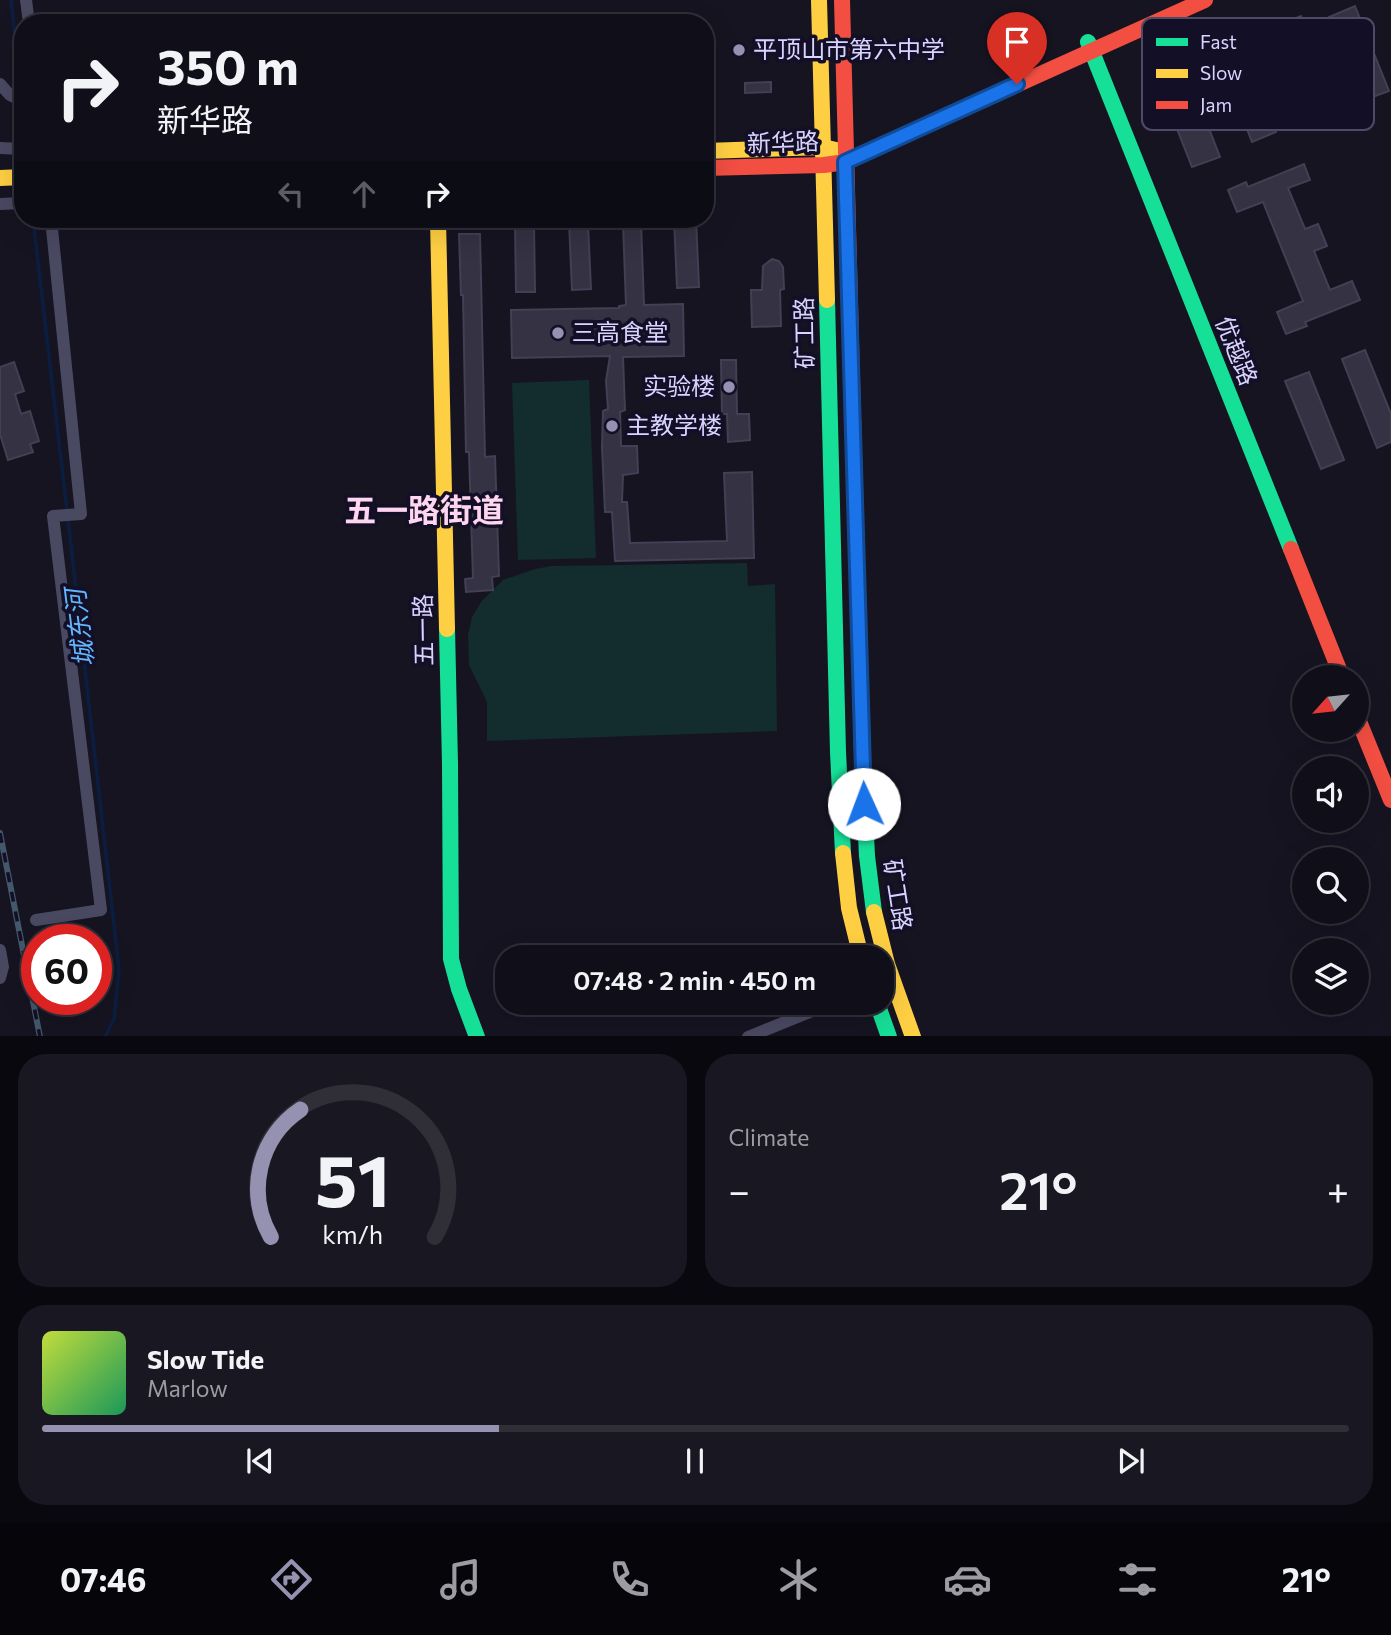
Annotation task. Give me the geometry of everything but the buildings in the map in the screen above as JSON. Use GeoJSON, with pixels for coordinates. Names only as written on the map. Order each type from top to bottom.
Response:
{"type":"FeatureCollection","features":[{"type":"Feature","properties":{"kind":"main road","name":"矿工路"},"geometry":{"type":"LineString","coordinates":[[819,0],[838,752],[846,883],[859,945]]}},
{"type":"Feature","properties":{"kind":"main road","name":"矿工路"},"geometry":{"type":"LineString","coordinates":[[842,0],[867,856],[878,930],[913,1036]]}},
{"type":"Feature","properties":{"kind":"main road","name":"新华路"},"geometry":{"type":"LineString","coordinates":[[1147,18],[1184,0]]}},
{"type":"Feature","properties":{"kind":"main road","name":"新华路"},"geometry":{"type":"LineString","coordinates":[[1160,18],[1205,0]]}},
{"type":"Feature","properties":{"kind":"main road","name":"新华路"},"geometry":{"type":"LineString","coordinates":[[714,168],[824,165],[1142,20]]}},
{"type":"Feature","properties":{"kind":"main road","name":"新华路"},"geometry":{"type":"LineString","coordinates":[[1089,46],[1142,25]]}},
{"type":"Feature","properties":{"kind":"main road","name":"优越路"},"geometry":{"type":"LineString","coordinates":[[1089,46],[1337,665]]}},
{"type":"Feature","properties":{"kind":"main road","name":"新华路"},"geometry":{"type":"LineString","coordinates":[[714,150],[823,147],[845,157]]}},
{"type":"Feature","properties":{"kind":"main road","name":"五一路"},"geometry":{"type":"LineString","coordinates":[[438,228],[450,764],[451,959],[477,1036]]}},
{"type":"Feature","properties":{"kind":"main road"},"geometry":{"type":"LineString","coordinates":[[1368,742],[1391,800]]}},
{"type":"Feature","properties":{"kind":"main road"},"geometry":{"type":"LineString","coordinates":[[881,1015],[889,1036]]}},
{"type":"Feature","properties":{"kind":"street"},"geometry":{"type":"LineString","coordinates":[[0,84],[14,96]]}},
{"type":"Feature","properties":{"kind":"street"},"geometry":{"type":"LineString","coordinates":[[36,920],[100,910],[53,516],[81,514],[52,228]]}},
{"type":"Feature","properties":{"kind":"street"},"geometry":{"type":"LineString","coordinates":[[0,950],[3,967],[0,978]]}},
{"type":"Feature","properties":{"kind":"street"},"geometry":{"type":"LineString","coordinates":[[750,1036],[802,1015]]}},
{"type":"Feature","properties":{"kind":"green space"},"geometry":{"type":"Polygon","coordinates":[[[589,380],[596,558],[518,560],[512,383],[589,380]]]}},
{"type":"Feature","properties":{"kind":"green space"},"geometry":{"type":"Polygon","coordinates":[[[747,563],[748,586],[775,584],[777,731],[487,741],[487,702],[469,665],[468,635],[472,617],[481,602],[503,580],[551,566],[747,563]]]}},
{"type":"Feature","properties":{"kind":"waterway","name":"城东河"},"geometry":{"type":"LineString","coordinates":[[11,0],[14,29]]}},
{"type":"Feature","properties":{"kind":"waterway","name":"城东河"},"geometry":{"type":"LineString","coordinates":[[34,228],[67,511]]}},
{"type":"Feature","properties":{"kind":"waterway","name":"城东河"},"geometry":{"type":"LineString","coordinates":[[68,519],[119,969],[114,1019],[106,1036]]}},
{"type":"Feature","properties":{"kind":"railway"},"geometry":{"type":"LineString","coordinates":[[0,833],[40,1036]]}},
{"type":"Feature","properties":{"kind":"traffic: fast"},"geometry":{"type":"LineString","coordinates":[[1088,42],[1291,549]]}},
{"type":"Feature","properties":{"kind":"traffic: fast"},"geometry":{"type":"LineString","coordinates":[[827,300],[843,853]]}},
{"type":"Feature","properties":{"kind":"traffic: fast"},"geometry":{"type":"LineString","coordinates":[[853,417],[862,752],[867,856],[874,912]]}},
{"type":"Feature","properties":{"kind":"traffic: fast"},"geometry":{"type":"LineString","coordinates":[[447,629],[451,959],[477,1036]]}},
{"type":"Feature","properties":{"kind":"traffic: fast"},"geometry":{"type":"LineString","coordinates":[[881,1015],[889,1036]]}},
{"type":"Feature","properties":{"kind":"traffic: slow"},"geometry":{"type":"LineString","coordinates":[[819,0],[827,300]]}},
{"type":"Feature","properties":{"kind":"traffic: slow"},"geometry":{"type":"LineString","coordinates":[[714,151],[823,147],[836,150]]}},
{"type":"Feature","properties":{"kind":"traffic: slow"},"geometry":{"type":"LineString","coordinates":[[0,178],[14,177]]}},
{"type":"Feature","properties":{"kind":"traffic: slow"},"geometry":{"type":"LineString","coordinates":[[438,228],[447,629]]}},
{"type":"Feature","properties":{"kind":"traffic: slow"},"geometry":{"type":"LineString","coordinates":[[843,853],[849,908],[858,945]]}},
{"type":"Feature","properties":{"kind":"traffic: slow"},"geometry":{"type":"LineString","coordinates":[[874,912],[887,964],[913,1036]]}},
{"type":"Feature","properties":{"kind":"traffic: jam"},"geometry":{"type":"LineString","coordinates":[[842,0],[853,417]]}},
{"type":"Feature","properties":{"kind":"traffic: jam"},"geometry":{"type":"LineString","coordinates":[[1165,18],[1205,0]]}},
{"type":"Feature","properties":{"kind":"traffic: jam"},"geometry":{"type":"LineString","coordinates":[[714,168],[845,162],[1142,28]]}},
{"type":"Feature","properties":{"kind":"traffic: jam"},"geometry":{"type":"LineString","coordinates":[[1291,549],[1337,665]]}},
{"type":"Feature","properties":{"kind":"traffic: jam"},"geometry":{"type":"LineString","coordinates":[[1367,742],[1391,800]]}},
{"type":"Feature","properties":{"kind":"place","name":"平顶山市第六中学"},"geometry":{"type":"Point","coordinates":[739,50]}},
{"type":"Feature","properties":{"kind":"place","name":"三高食堂"},"geometry":{"type":"Point","coordinates":[558,333]}},
{"type":"Feature","properties":{"kind":"place","name":"实验楼"},"geometry":{"type":"Point","coordinates":[729,387]}},
{"type":"Feature","properties":{"kind":"place","name":"主教学楼"},"geometry":{"type":"Point","coordinates":[612,426]}},
{"type":"Feature","properties":{"kind":"district","name":"五一路街道"},"geometry":{"type":"Point","coordinates":[424,511]}},
{"type":"Feature","properties":{"kind":"route"},"geometry":{"type":"LineString","coordinates":[[864,804],[845,162],[1017,84]]}}]}
